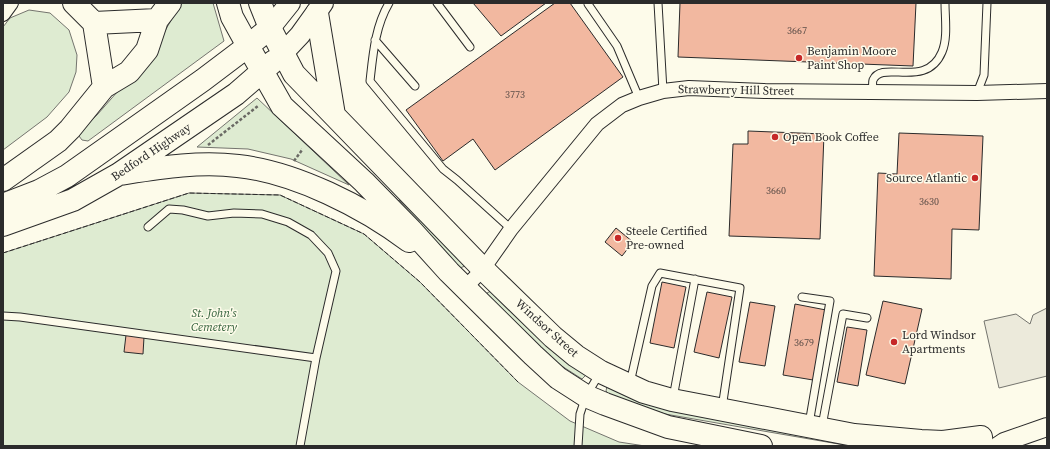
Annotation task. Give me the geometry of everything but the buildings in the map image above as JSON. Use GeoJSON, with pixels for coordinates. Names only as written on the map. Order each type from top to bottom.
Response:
{"type":"FeatureCollection","features":[{"type":"Feature","properties":{"kind":"main road"},"geometry":{"type":"LineString","coordinates":[[74,3],[94,23],[104,87]]}},
{"type":"Feature","properties":{"kind":"main road"},"geometry":{"type":"LineString","coordinates":[[3,180],[40,155],[66,133],[104,87],[129,72],[147,50],[157,20],[170,3]]}},
{"type":"Feature","properties":{"kind":"main road"},"geometry":{"type":"LineString","coordinates":[[228,3],[232,17],[282,106],[364,182],[411,230],[449,272],[527,350],[558,378],[586,396],[668,427],[761,446]]}},
{"type":"Feature","properties":{"kind":"main road","name":"Windsor Street"},"geometry":{"type":"LineString","coordinates":[[260,3],[270,28],[284,52],[294,74],[483,269],[553,337],[576,356],[601,372],[644,392],[672,400],[722,408],[854,435],[944,444],[991,443]]}},
{"type":"Feature","properties":{"kind":"main road"},"geometry":{"type":"LineString","coordinates":[[3,205],[39,191],[67,176],[248,46],[270,28],[290,3]]}},
{"type":"Feature","properties":{"kind":"main road"},"geometry":{"type":"LineString","coordinates":[[284,52],[320,8]]}},
{"type":"Feature","properties":{"kind":"main road"},"geometry":{"type":"LineString","coordinates":[[320,8],[334,115]]}},
{"type":"Feature","properties":{"kind":"main road"},"geometry":{"type":"LineString","coordinates":[[94,23],[157,20]]}},
{"type":"Feature","properties":{"kind":"main road","name":"Bedford Highway"},"geometry":{"type":"LineString","coordinates":[[3,225],[74,200],[119,174],[236,94],[284,52]]}},
{"type":"Feature","properties":{"kind":"main road"},"geometry":{"type":"LineString","coordinates":[[119,174],[176,165],[236,165],[261,169],[289,177],[366,212],[404,237],[449,272]]}},
{"type":"Feature","properties":{"kind":"street"},"geometry":{"type":"LineString","coordinates":[[3,14],[11,3]]}},
{"type":"Feature","properties":{"kind":"street","name":"Strawberry Hill Street"},"geometry":{"type":"LineString","coordinates":[[465,288],[483,269],[511,229],[597,124],[622,105],[639,98],[663,91],[689,88],[765,91],[1046,93]]}},
{"type":"Feature","properties":{"kind":"street","name":"Windsor Street"},"geometry":{"type":"LineString","coordinates":[[991,443],[1047,427]]}},
{"type":"Feature","properties":{"kind":"lane"},"geometry":{"type":"LineString","coordinates":[[389,3],[384,12],[375,40],[370,81],[443,169],[511,229]]}},
{"type":"Feature","properties":{"kind":"lane"},"geometry":{"type":"LineString","coordinates":[[437,3],[470,47]]}},
{"type":"Feature","properties":{"kind":"lane"},"geometry":{"type":"LineString","coordinates":[[658,3],[663,91]]}},
{"type":"Feature","properties":{"kind":"lane"},"geometry":{"type":"LineString","coordinates":[[873,92],[873,80],[878,74],[887,71],[917,73],[927,70],[935,63],[942,53],[945,43],[945,3]]}},
{"type":"Feature","properties":{"kind":"lane"},"geometry":{"type":"LineString","coordinates":[[977,93],[984,75],[986,3]]}},
{"type":"Feature","properties":{"kind":"lane"},"geometry":{"type":"LineString","coordinates":[[588,4],[617,46],[639,98]]}},
{"type":"Feature","properties":{"kind":"lane"},"geometry":{"type":"LineString","coordinates":[[375,40],[414,86]]}},
{"type":"Feature","properties":{"kind":"lane"},"geometry":{"type":"LineString","coordinates":[[148,227],[169,209],[183,210],[208,216],[234,213],[262,214],[288,222],[311,236],[328,253],[336,271],[316,358],[300,446]]}},
{"type":"Feature","properties":{"kind":"lane"},"geometry":{"type":"LineString","coordinates":[[629,385],[652,286],[660,273],[740,288],[722,408]]}},
{"type":"Feature","properties":{"kind":"lane"},"geometry":{"type":"LineString","coordinates":[[672,400],[695,279]]}},
{"type":"Feature","properties":{"kind":"lane"},"geometry":{"type":"LineString","coordinates":[[802,296],[830,301],[815,427]]}},
{"type":"Feature","properties":{"kind":"lane"},"geometry":{"type":"LineString","coordinates":[[815,427],[843,314],[867,318]]}},
{"type":"Feature","properties":{"kind":"lane"},"geometry":{"type":"LineString","coordinates":[[3,316],[130,331],[316,358]]}},
{"type":"Feature","properties":{"kind":"lane"},"geometry":{"type":"LineString","coordinates":[[578,446],[580,414],[586,396],[601,372]]}},
{"type":"Feature","properties":{"kind":"path"},"geometry":{"type":"LineString","coordinates":[[204,148],[258,106]]}},
{"type":"Feature","properties":{"kind":"green space"},"geometry":{"type":"Polygon","coordinates":[[[181,3],[213,3],[224,41],[88,141],[82,140],[79,136],[80,131],[97,115],[154,50],[181,3]]]}},
{"type":"Feature","properties":{"kind":"green space"},"geometry":{"type":"Polygon","coordinates":[[[29,10],[50,13],[69,30],[77,55],[76,72],[69,92],[47,117],[3,150],[3,27],[10,18],[29,10]]]}},
{"type":"Feature","properties":{"kind":"green space"},"geometry":{"type":"Polygon","coordinates":[[[257,98],[349,185],[291,159],[248,149],[197,147],[257,98]]]}},
{"type":"Feature","properties":{"kind":"green space","name":"St. John's Cemetery"},"geometry":{"type":"Polygon","coordinates":[[[189,193],[280,195],[364,234],[420,282],[518,382],[570,421],[619,442],[645,446],[3,446],[3,253],[189,193]]]}},
{"type":"Feature","properties":{"kind":"green space"},"geometry":{"type":"Polygon","coordinates":[[[399,200],[465,263],[465,266],[460,268],[394,205],[399,200]]]}},
{"type":"Feature","properties":{"kind":"green space"},"geometry":{"type":"Polygon","coordinates":[[[491,291],[586,375],[582,379],[554,361],[487,297],[487,293],[491,291]]]}},
{"type":"Feature","properties":{"kind":"green space"},"geometry":{"type":"Polygon","coordinates":[[[607,386],[910,446],[850,446],[665,414],[610,395],[606,391],[607,386]]]}},
{"type":"Feature","properties":{"kind":"shaded area"},"geometry":{"type":"Polygon","coordinates":[[[1047,308],[1047,376],[999,388],[984,321],[1016,314],[1030,324],[1033,315],[1047,308]]]}},
{"type":"Feature","properties":{"kind":"fence"},"geometry":{"type":"LineString","coordinates":[[3,253],[189,193],[280,195],[364,234],[420,282],[518,382]]}},
{"type":"Feature","properties":{"kind":"place","name":"Benjamin Moore Paint Shop"},"geometry":{"type":"Point","coordinates":[799,58]}},
{"type":"Feature","properties":{"kind":"place","name":"Open Book Coffee"},"geometry":{"type":"Point","coordinates":[775,137]}},
{"type":"Feature","properties":{"kind":"place","name":"Source Atlantic"},"geometry":{"type":"Point","coordinates":[975,178]}},
{"type":"Feature","properties":{"kind":"place","name":"Steele Certified Pre-owned"},"geometry":{"type":"Point","coordinates":[618,238]}},
{"type":"Feature","properties":{"kind":"place","name":"Lord Windsor Apartments"},"geometry":{"type":"Point","coordinates":[894,342]}}]}
